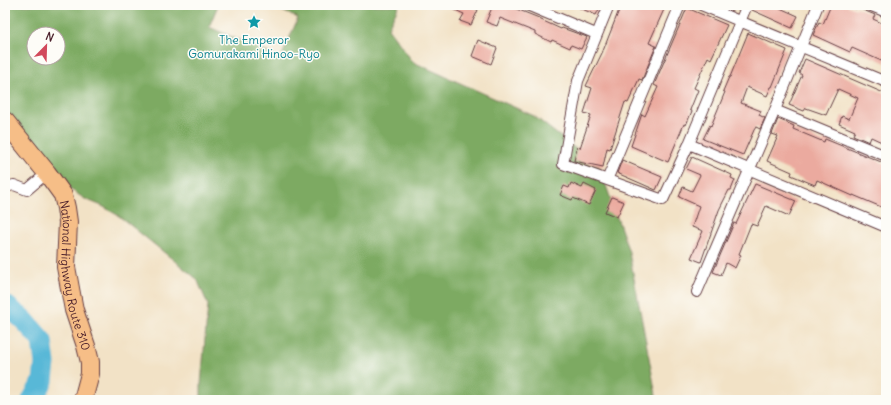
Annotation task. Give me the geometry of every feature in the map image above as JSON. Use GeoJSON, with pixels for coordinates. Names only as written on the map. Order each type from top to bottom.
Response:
{"type":"FeatureCollection","features":[{"type":"Feature","properties":{"kind":"highway","name":"National Highway Route 310"},"geometry":{"type":"LineString","coordinates":[[5,121],[62,195],[66,208],[68,222],[66,267],[74,310],[90,362],[90,374],[83,400]]}},
{"type":"Feature","properties":{"kind":"street"},"geometry":{"type":"LineString","coordinates":[[527,5],[596,34]]}},
{"type":"Feature","properties":{"kind":"street"},"geometry":{"type":"LineString","coordinates":[[609,5],[578,81],[563,164],[663,200],[689,144],[747,5]]}},
{"type":"Feature","properties":{"kind":"street"},"geometry":{"type":"LineString","coordinates":[[607,180],[680,5]]}},
{"type":"Feature","properties":{"kind":"street"},"geometry":{"type":"LineString","coordinates":[[701,5],[886,82]]}},
{"type":"Feature","properties":{"kind":"street"},"geometry":{"type":"LineString","coordinates":[[697,292],[818,5]]}},
{"type":"Feature","properties":{"kind":"street"},"geometry":{"type":"LineString","coordinates":[[869,5],[886,12]]}},
{"type":"Feature","properties":{"kind":"street"},"geometry":{"type":"LineString","coordinates":[[775,110],[886,156]]}},
{"type":"Feature","properties":{"kind":"street"},"geometry":{"type":"LineString","coordinates":[[689,144],[886,227]]}},
{"type":"Feature","properties":{"kind":"street"},"geometry":{"type":"LineString","coordinates":[[5,186],[14,185],[27,190],[47,174]]}},
{"type":"Feature","properties":{"kind":"green space"},"geometry":{"type":"Polygon","coordinates":[[[5,5],[218,5],[209,27],[281,58],[298,18],[269,5],[399,5],[388,28],[413,62],[534,116],[600,168],[629,252],[657,400],[201,400],[208,305],[197,279],[119,216],[102,206],[85,199],[67,187],[5,112],[5,5]]]}},
{"type":"Feature","properties":{"kind":"building"},"geometry":{"type":"Polygon","coordinates":[[[444,5],[467,5],[478,10],[471,25],[460,21],[464,14],[444,5]]]}},
{"type":"Feature","properties":{"kind":"building"},"geometry":{"type":"Polygon","coordinates":[[[493,5],[502,5],[509,8],[509,6],[561,29],[562,28],[587,37],[581,49],[571,45],[570,48],[552,40],[551,42],[535,34],[535,32],[500,18],[497,26],[486,22],[493,5]]]}},
{"type":"Feature","properties":{"kind":"building"},"geometry":{"type":"Polygon","coordinates":[[[573,5],[601,5],[596,15],[573,5]]]}},
{"type":"Feature","properties":{"kind":"building"},"geometry":{"type":"Polygon","coordinates":[[[621,5],[666,5],[649,43],[656,46],[642,80],[639,79],[628,103],[625,102],[610,149],[607,148],[603,167],[574,161],[577,147],[580,148],[591,115],[584,113],[592,88],[586,86],[603,51],[621,5]]]}},
{"type":"Feature","properties":{"kind":"building"},"geometry":{"type":"Polygon","coordinates":[[[753,5],[782,5],[780,8],[798,16],[792,28],[752,10],[753,5]]]}},
{"type":"Feature","properties":{"kind":"building"},"geometry":{"type":"Polygon","coordinates":[[[831,5],[846,5],[856,9],[856,7],[875,15],[873,19],[886,25],[886,63],[852,48],[850,52],[813,35],[819,22],[823,24],[831,5]]]}},
{"type":"Feature","properties":{"kind":"building"},"geometry":{"type":"Polygon","coordinates":[[[687,8],[727,25],[711,59],[708,57],[694,88],[698,90],[690,110],[692,111],[686,125],[684,124],[668,162],[631,146],[642,114],[645,116],[658,87],[654,85],[687,8]]]}},
{"type":"Feature","properties":{"kind":"building"},"geometry":{"type":"Polygon","coordinates":[[[748,33],[787,50],[767,96],[747,87],[741,103],[761,111],[759,115],[765,118],[760,129],[756,127],[754,130],[743,155],[703,139],[710,125],[711,126],[725,92],[723,91],[748,33]]]}},
{"type":"Feature","properties":{"kind":"building"},"geometry":{"type":"Polygon","coordinates":[[[478,40],[497,48],[491,64],[472,56],[478,40]]]}},
{"type":"Feature","properties":{"kind":"building"},"geometry":{"type":"Polygon","coordinates":[[[805,59],[886,94],[886,144],[871,137],[869,142],[853,135],[855,131],[839,124],[842,116],[849,119],[858,98],[838,89],[826,115],[806,108],[804,111],[789,105],[802,75],[799,73],[805,59]]]}},
{"type":"Feature","properties":{"kind":"building"},"geometry":{"type":"Polygon","coordinates":[[[778,119],[794,126],[793,129],[824,142],[825,139],[886,164],[886,209],[817,180],[815,185],[791,175],[792,172],[767,161],[778,136],[772,134],[778,119]]]}},
{"type":"Feature","properties":{"kind":"building"},"geometry":{"type":"Polygon","coordinates":[[[692,157],[732,175],[731,178],[735,180],[719,210],[701,262],[691,258],[703,231],[692,227],[699,206],[679,197],[683,187],[692,191],[700,175],[686,169],[692,157]]]}},
{"type":"Feature","properties":{"kind":"building"},"geometry":{"type":"Polygon","coordinates":[[[622,160],[662,177],[656,190],[617,173],[622,160]]]}},
{"type":"Feature","properties":{"kind":"building"},"geometry":{"type":"Polygon","coordinates":[[[571,183],[582,188],[584,184],[596,190],[589,205],[573,198],[572,200],[560,195],[564,186],[569,188],[571,183]]]}},
{"type":"Feature","properties":{"kind":"building"},"geometry":{"type":"Polygon","coordinates":[[[755,184],[796,201],[789,216],[766,206],[757,226],[751,224],[735,268],[726,263],[721,275],[713,272],[734,223],[736,224],[755,184]]]}},
{"type":"Feature","properties":{"kind":"building"},"geometry":{"type":"Polygon","coordinates":[[[612,197],[624,202],[617,217],[605,212],[612,197]]]}},
{"type":"Feature","properties":{"kind":"waterway"},"geometry":{"type":"LineString","coordinates":[[5,305],[24,320],[42,341],[45,363],[43,381],[32,400]]}},
{"type":"Feature","properties":{"kind":"place","name":"The Emperor Gomurakami Hinoo-Ryo"},"geometry":{"type":"Point","coordinates":[254,22]}}]}
